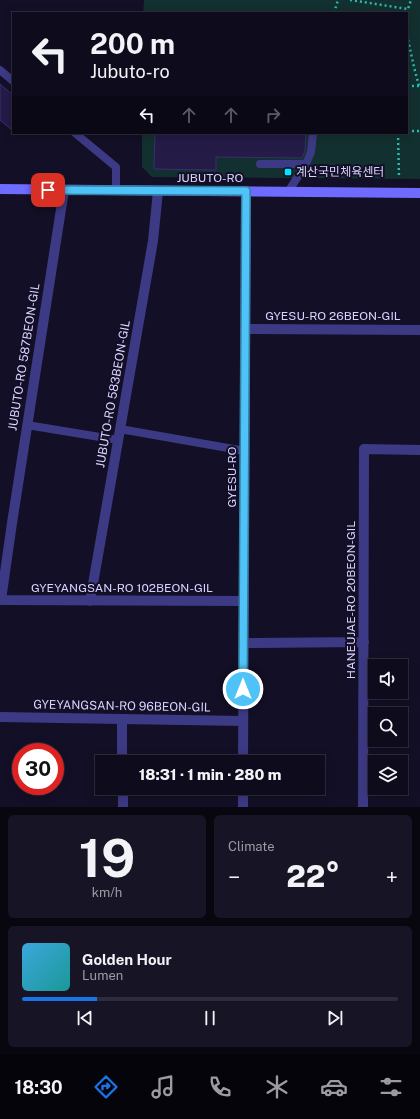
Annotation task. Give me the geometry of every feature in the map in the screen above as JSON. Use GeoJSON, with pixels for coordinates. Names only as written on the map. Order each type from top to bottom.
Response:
{"type":"FeatureCollection","features":[{"type":"Feature","properties":{"kind":"main road","name":"JUBUTO-RO"},"geometry":{"type":"LineString","coordinates":[[0,189],[420,193]]}},
{"type":"Feature","properties":{"kind":"street","name":"JUBUTO-RO 587BEON-GIL"},"geometry":{"type":"LineString","coordinates":[[1,600],[64,190]]}},
{"type":"Feature","properties":{"kind":"street","name":"JUBUTO-RO 583BEON-GIL"},"geometry":{"type":"LineString","coordinates":[[90,601],[153,241],[158,191]]}},
{"type":"Feature","properties":{"kind":"street","name":"GYESU-RO"},"geometry":{"type":"LineString","coordinates":[[243,755],[246,191]]}},
{"type":"Feature","properties":{"kind":"street","name":"GYESU-RO 26BEON-GIL"},"geometry":{"type":"LineString","coordinates":[[245,329],[420,330]]}},
{"type":"Feature","properties":{"kind":"street","name":"HANEUJAE-RO 20BEON-GIL"},"geometry":{"type":"LineString","coordinates":[[363,807],[364,449],[420,450]]}},
{"type":"Feature","properties":{"kind":"street","name":"GYEYANGSAN-RO 102BEON-GIL"},"geometry":{"type":"LineString","coordinates":[[1,600],[244,601]]}},
{"type":"Feature","properties":{"kind":"street"},"geometry":{"type":"LineString","coordinates":[[244,643],[364,642]]}},
{"type":"Feature","properties":{"kind":"street","name":"GYEYANGSAN-RO 96BEON-GIL"},"geometry":{"type":"LineString","coordinates":[[0,717],[243,721]]}},
{"type":"Feature","properties":{"kind":"street"},"geometry":{"type":"LineString","coordinates":[[122,719],[122,755]]}},
{"type":"Feature","properties":{"kind":"street"},"geometry":{"type":"LineString","coordinates":[[123,795],[123,807]]}},
{"type":"Feature","properties":{"kind":"street"},"geometry":{"type":"LineString","coordinates":[[242,807],[243,795]]}},
{"type":"Feature","properties":{"kind":"lane"},"geometry":{"type":"LineString","coordinates":[[0,70],[12,80]]}},
{"type":"Feature","properties":{"kind":"lane"},"geometry":{"type":"LineString","coordinates":[[76,134],[116,167],[116,190]]}},
{"type":"Feature","properties":{"kind":"lane"},"geometry":{"type":"LineString","coordinates":[[288,192],[306,164],[311,152],[313,134]]}},
{"type":"Feature","properties":{"kind":"lane"},"geometry":{"type":"LineString","coordinates":[[260,164],[306,164]]}},
{"type":"Feature","properties":{"kind":"lane"},"geometry":{"type":"LineString","coordinates":[[27,425],[118,440]]}},
{"type":"Feature","properties":{"kind":"lane"},"geometry":{"type":"LineString","coordinates":[[120,430],[245,451]]}},
{"type":"Feature","properties":{"kind":"path"},"geometry":{"type":"LineString","coordinates":[[334,12],[338,0]]}},
{"type":"Feature","properties":{"kind":"path"},"geometry":{"type":"LineString","coordinates":[[350,0],[408,9]]}},
{"type":"Feature","properties":{"kind":"path"},"geometry":{"type":"LineString","coordinates":[[408,12],[411,0]]}},
{"type":"Feature","properties":{"kind":"path"},"geometry":{"type":"LineString","coordinates":[[408,40],[420,86],[408,86]]}},
{"type":"Feature","properties":{"kind":"path"},"geometry":{"type":"LineString","coordinates":[[408,131],[420,131]]}},
{"type":"Feature","properties":{"kind":"path"},"geometry":{"type":"LineString","coordinates":[[398,134],[398,178]]}},
{"type":"Feature","properties":{"kind":"green space"},"geometry":{"type":"Polygon","coordinates":[[[144,0],[420,0],[420,179],[152,177],[142,167],[142,134],[408,134],[408,12],[143,12],[144,0]]]}},
{"type":"Feature","properties":{"kind":"building"},"geometry":{"type":"Polygon","coordinates":[[[0,84],[12,94],[12,130],[0,120],[0,84]]]}},
{"type":"Feature","properties":{"kind":"building"},"geometry":{"type":"Polygon","coordinates":[[[155,134],[306,134],[305,151],[302,158],[216,157],[216,170],[154,169],[155,134]]]}},
{"type":"Feature","properties":{"kind":"place","name":"계산국민체육센터"},"geometry":{"type":"Point","coordinates":[288,172]}},
{"type":"Feature","properties":{"kind":"route"},"geometry":{"type":"LineString","coordinates":[[48,190],[246,191],[243,689]]}}]}
